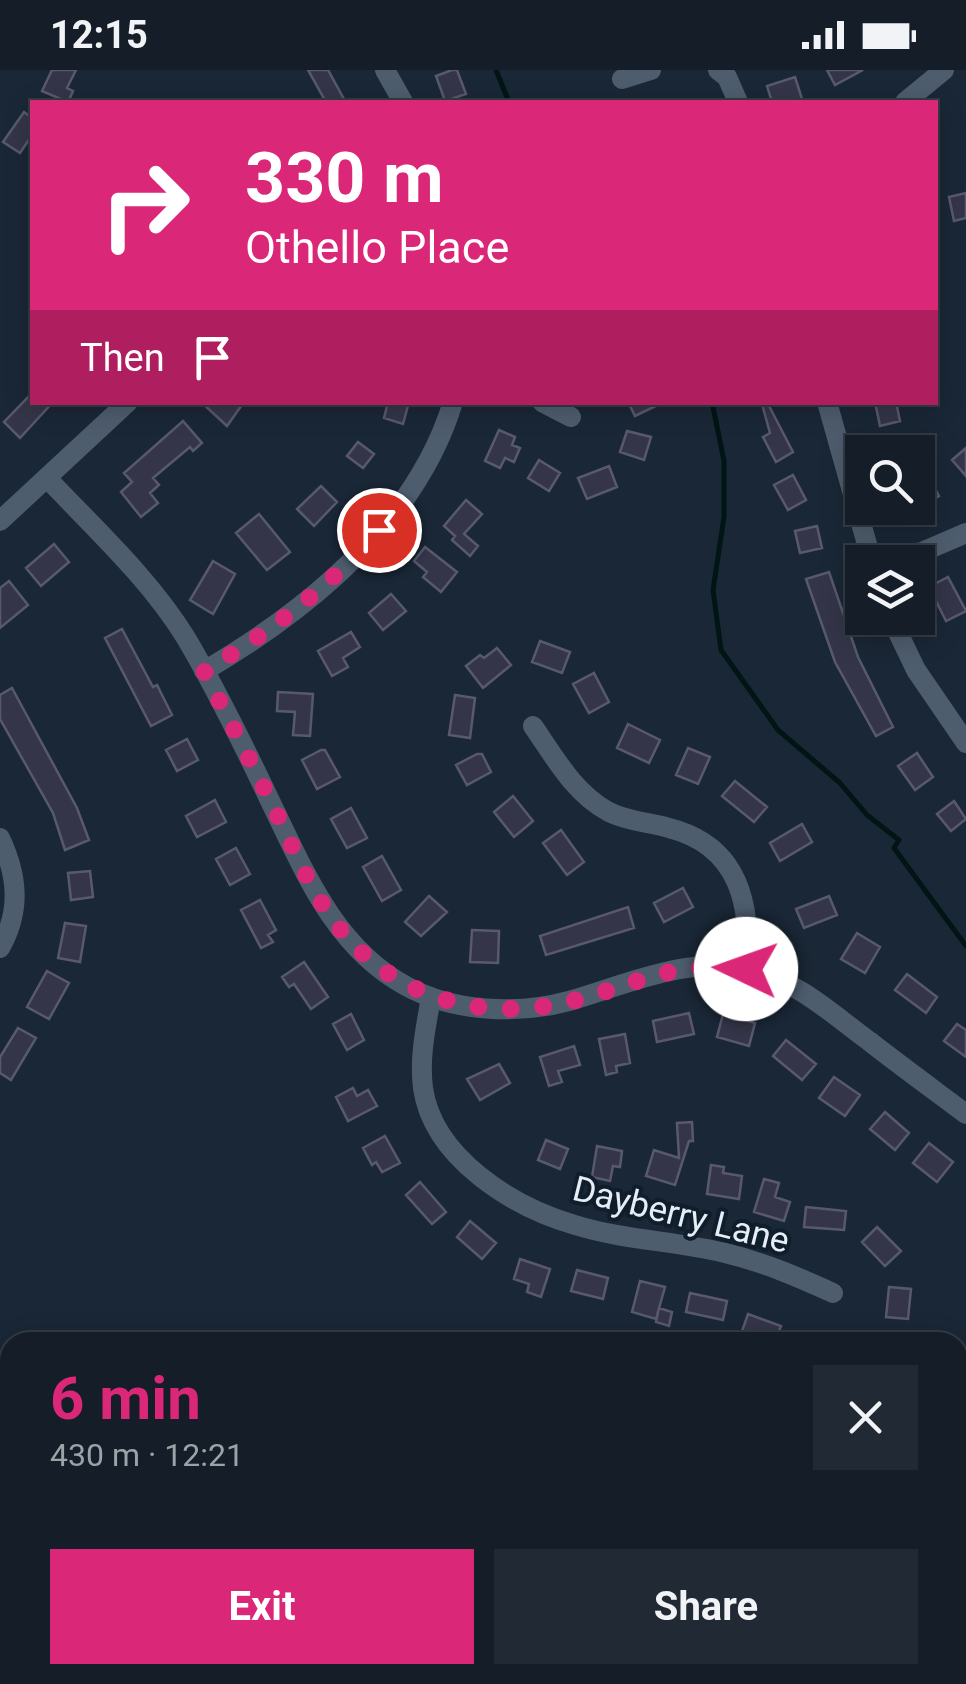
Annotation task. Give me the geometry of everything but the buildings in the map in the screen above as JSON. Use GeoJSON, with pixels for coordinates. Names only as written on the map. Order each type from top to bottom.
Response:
{"type":"FeatureCollection","features":[{"type":"Feature","properties":{"kind":"street"},"geometry":{"type":"LineString","coordinates":[[385,70],[402,100]]}},
{"type":"Feature","properties":{"kind":"street"},"geometry":{"type":"LineString","coordinates":[[622,79],[651,70]]}},
{"type":"Feature","properties":{"kind":"street"},"geometry":{"type":"LineString","coordinates":[[718,70],[727,78],[737,100]]}},
{"type":"Feature","properties":{"kind":"street"},"geometry":{"type":"LineString","coordinates":[[908,100],[944,70]]}},
{"type":"Feature","properties":{"kind":"street"},"geometry":{"type":"LineString","coordinates":[[0,522],[125,405]]}},
{"type":"Feature","properties":{"kind":"street"},"geometry":{"type":"LineString","coordinates":[[204,671],[276,625],[353,560],[412,486],[446,427],[453,405]]}},
{"type":"Feature","properties":{"kind":"street"},"geometry":{"type":"LineString","coordinates":[[548,405],[571,417]]}},
{"type":"Feature","properties":{"kind":"street"},"geometry":{"type":"LineString","coordinates":[[828,405],[869,545]]}},
{"type":"Feature","properties":{"kind":"street"},"geometry":{"type":"LineString","coordinates":[[47,478],[174,620],[330,916],[347,938],[387,974],[430,997],[486,1008],[542,1006],[677,968],[746,969],[806,994],[966,1114]]}},
{"type":"Feature","properties":{"kind":"street"},"geometry":{"type":"LineString","coordinates":[[935,546],[966,533]]}},
{"type":"Feature","properties":{"kind":"street"},"geometry":{"type":"LineString","coordinates":[[899,635],[916,670],[966,743]]}},
{"type":"Feature","properties":{"kind":"street"},"geometry":{"type":"LineString","coordinates":[[533,726],[571,781],[593,802],[620,817],[692,836],[720,858],[733,874],[745,902],[746,969]]}},
{"type":"Feature","properties":{"kind":"street"},"geometry":{"type":"LineString","coordinates":[[0,838],[16,891],[12,922],[0,948]]}},
{"type":"Feature","properties":{"kind":"street","name":"Dayberry Lane"},"geometry":{"type":"LineString","coordinates":[[430,997],[422,1069],[430,1113],[454,1151],[488,1182],[515,1199],[576,1226],[729,1254],[833,1293]]}},
{"type":"Feature","properties":{"kind":"waterway"},"geometry":{"type":"LineString","coordinates":[[496,70],[508,100]]}},
{"type":"Feature","properties":{"kind":"waterway"},"geometry":{"type":"LineString","coordinates":[[713,405],[724,461],[724,517],[713,590],[721,650],[778,730],[840,783],[867,815],[899,840],[894,848],[966,946]]}},
{"type":"Feature","properties":{"kind":"route"},"geometry":{"type":"LineString","coordinates":[[379,530],[306,603],[204,671],[317,895],[347,938],[407,987],[453,1004],[486,1008],[566,1002],[677,968],[746,969]]}}]}
